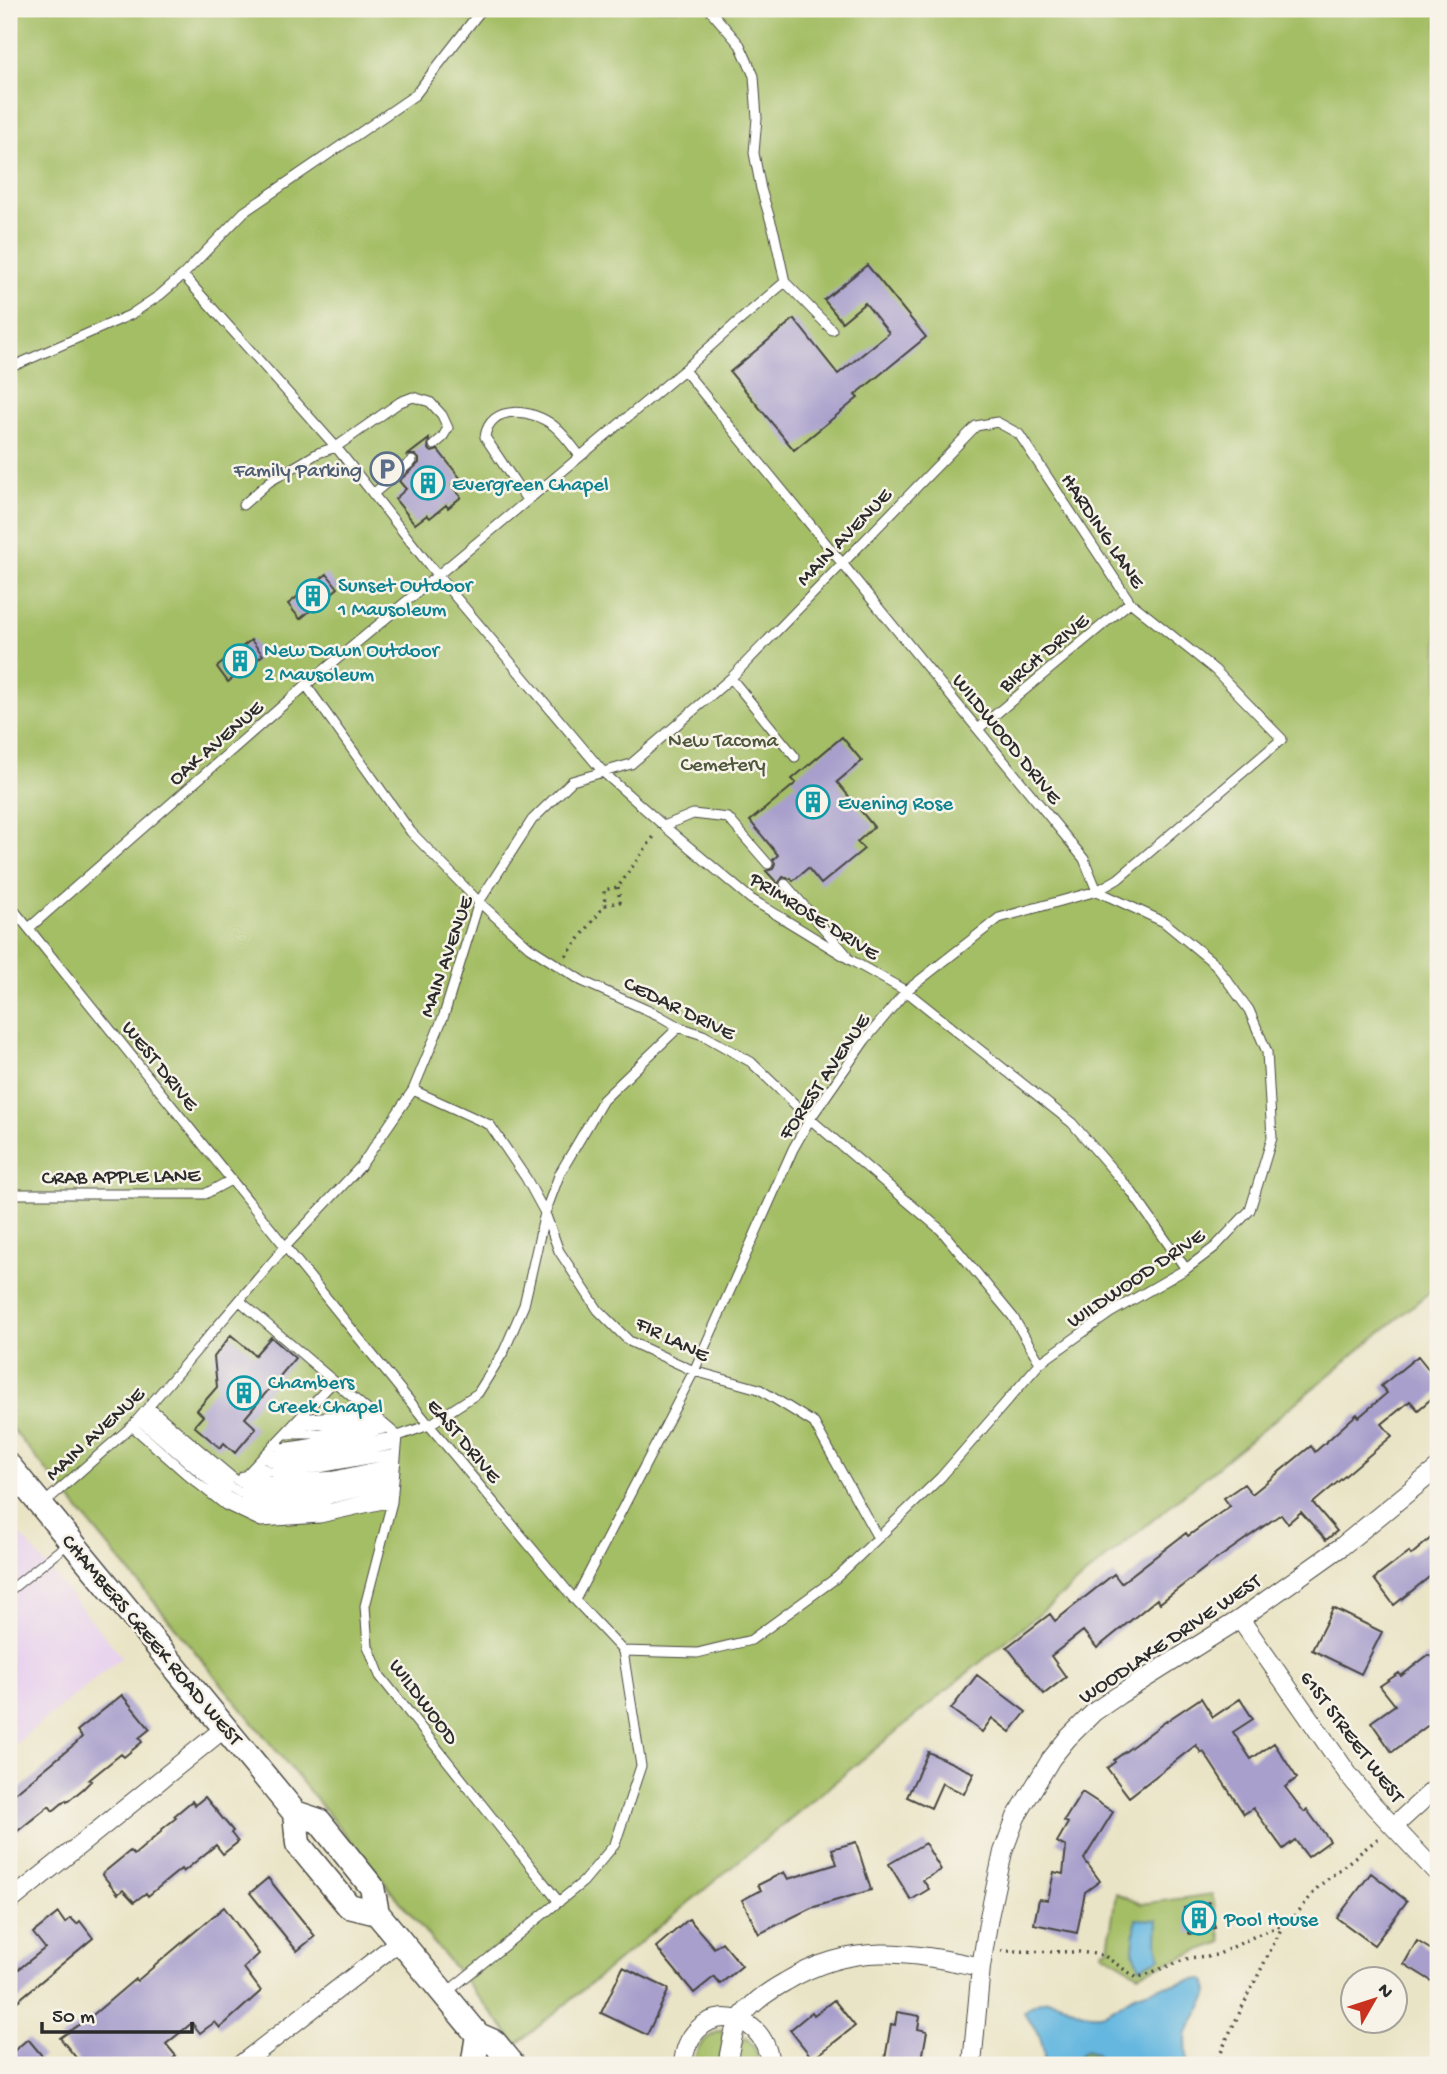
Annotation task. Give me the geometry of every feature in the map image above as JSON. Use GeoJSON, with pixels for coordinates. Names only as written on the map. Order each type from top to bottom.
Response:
{"type":"FeatureCollection","features":[{"type":"Feature","properties":{"kind":"street","name":"CHAMBERS CREEK ROAD WEST"},"geometry":{"type":"LineString","coordinates":[[9,1466],[295,1813],[319,1821],[372,1887],[377,1913],[478,2035],[494,2042],[513,2065]]}},
{"type":"Feature","properties":{"kind":"street","name":"WOODLAKE DRIVE WEST"},"geometry":{"type":"LineString","coordinates":[[972,2065],[983,1957],[1003,1852],[1016,1817],[1051,1759],[1094,1713],[1240,1619],[1341,1547],[1438,1468]]}},
{"type":"Feature","properties":{"kind":"street","name":"61ST STREET WEST"},"geometry":{"type":"LineString","coordinates":[[1240,1619],[1348,1774],[1438,1874]]}},
{"type":"Feature","properties":{"kind":"street"},"geometry":{"type":"LineString","coordinates":[[9,1902],[226,1727]]}},
{"type":"Feature","properties":{"kind":"street"},"geometry":{"type":"LineString","coordinates":[[1394,1826],[1438,1786]]}},
{"type":"Feature","properties":{"kind":"street"},"geometry":{"type":"LineString","coordinates":[[240,2065],[401,1940]]}},
{"type":"Feature","properties":{"kind":"street"},"geometry":{"type":"LineString","coordinates":[[727,2065],[738,2020],[773,1989],[805,1970],[833,1960],[866,1953],[983,1957]]}},
{"type":"Feature","properties":{"kind":"street"},"geometry":{"type":"LineString","coordinates":[[683,2065],[689,2039],[698,2028],[710,2021],[724,2018],[751,2026],[762,2037],[768,2050],[770,2065]]}},
{"type":"Feature","properties":{"kind":"street"},"geometry":{"type":"LineString","coordinates":[[478,2035],[474,2060],[478,2065]]}},
{"type":"Feature","properties":{"kind":"lane"},"geometry":{"type":"LineString","coordinates":[[9,368],[130,315],[160,295],[244,212],[415,95],[482,9]]}},
{"type":"Feature","properties":{"kind":"lane"},"geometry":{"type":"LineString","coordinates":[[709,9],[740,45],[754,76],[757,118],[754,153],[785,282],[832,330]]}},
{"type":"Feature","properties":{"kind":"lane","name":"PRIMROSE DRIVE"},"geometry":{"type":"LineString","coordinates":[[183,275],[335,447],[437,575],[604,773],[751,899],[906,991],[1072,1123],[1131,1191],[1186,1269]]}},
{"type":"Feature","properties":{"kind":"lane","name":"OAK AVENUE"},"geometry":{"type":"LineString","coordinates":[[29,928],[306,685],[684,370],[785,282]]}},
{"type":"Feature","properties":{"kind":"lane","name":"WILDWOOD DRIVE"},"geometry":{"type":"LineString","coordinates":[[623,1651],[697,1653],[751,1640],[836,1578],[941,1477],[1040,1363],[1110,1313],[1186,1269],[1215,1247],[1250,1210],[1272,1138],[1267,1052],[1249,1010],[1215,964],[1164,922],[1097,891],[1084,859],[684,370]]}},
{"type":"Feature","properties":{"kind":"lane"},"geometry":{"type":"LineString","coordinates":[[243,505],[269,482],[318,453],[335,447],[400,402],[413,397],[430,402],[442,415],[448,428],[434,444]]}},
{"type":"Feature","properties":{"kind":"lane"},"geometry":{"type":"LineString","coordinates":[[527,500],[485,437],[486,427],[496,418],[522,412],[537,416],[554,426],[580,456]]}},
{"type":"Feature","properties":{"kind":"lane","name":"MAIN AVENUE"},"geometry":{"type":"LineString","coordinates":[[41,1505],[141,1416],[285,1247],[360,1167],[413,1090],[444,1015],[479,902],[533,820],[572,782],[631,764],[731,678],[976,426],[997,422]]}},
{"type":"Feature","properties":{"kind":"lane","name":"HARDING LANE"},"geometry":{"type":"LineString","coordinates":[[997,422],[1019,434],[1130,602],[1215,670],[1282,739]]}},
{"type":"Feature","properties":{"kind":"lane"},"geometry":{"type":"LineString","coordinates":[[373,494],[412,461]]}},
{"type":"Feature","properties":{"kind":"lane","name":"BIRCH DRIVE"},"geometry":{"type":"LineString","coordinates":[[978,729],[1130,602]]}},
{"type":"Feature","properties":{"kind":"lane"},"geometry":{"type":"LineString","coordinates":[[731,678],[795,757]]}},
{"type":"Feature","properties":{"kind":"lane","name":"CEDAR DRIVE"},"geometry":{"type":"LineString","coordinates":[[306,685],[411,832],[479,902],[529,947],[582,981],[679,1027],[704,1035],[751,1062],[810,1119],[941,1230],[1013,1317],[1040,1363]]}},
{"type":"Feature","properties":{"kind":"lane","name":"FOREST AVENUE"},"geometry":{"type":"LineString","coordinates":[[575,1600],[694,1371],[793,1149],[810,1119],[865,1040],[906,991],[999,918],[1097,891],[1118,879],[1282,739]]}},
{"type":"Feature","properties":{"kind":"lane"},"geometry":{"type":"LineString","coordinates":[[663,826],[693,814],[728,818],[768,864]]}},
{"type":"Feature","properties":{"kind":"lane"},"geometry":{"type":"LineString","coordinates":[[785,884],[854,962]]}},
{"type":"Feature","properties":{"kind":"lane","name":"WEST DRIVE"},"geometry":{"type":"LineString","coordinates":[[9,904],[285,1247]]}},
{"type":"Feature","properties":{"kind":"lane"},"geometry":{"type":"LineString","coordinates":[[141,1416],[191,1478],[225,1505],[261,1522],[320,1518],[395,1469],[429,1425],[478,1393],[504,1351],[524,1305],[545,1213],[560,1173],[603,1100],[679,1027]]}},
{"type":"Feature","properties":{"kind":"lane","name":"FIR LANE"},"geometry":{"type":"LineString","coordinates":[[413,1090],[490,1125],[526,1178],[545,1213],[559,1251],[598,1310],[629,1340],[694,1371],[759,1389],[814,1423],[878,1538]]}},
{"type":"Feature","properties":{"kind":"lane","name":"CRAB APPLE LANE"},"geometry":{"type":"LineString","coordinates":[[9,1194],[205,1194],[231,1180]]}},
{"type":"Feature","properties":{"kind":"lane","name":"EAST DRIVE"},"geometry":{"type":"LineString","coordinates":[[285,1247],[575,1600],[623,1651]]}},
{"type":"Feature","properties":{"kind":"lane"},"geometry":{"type":"LineString","coordinates":[[240,1301],[384,1424],[395,1469]]}},
{"type":"Feature","properties":{"kind":"lane"},"geometry":{"type":"LineString","coordinates":[[256,1463],[334,1381]]}},
{"type":"Feature","properties":{"kind":"lane"},"geometry":{"type":"LineString","coordinates":[[295,1422],[343,1415],[362,1406]]}},
{"type":"Feature","properties":{"kind":"lane"},"geometry":{"type":"LineString","coordinates":[[295,1422],[343,1422],[371,1414]]}},
{"type":"Feature","properties":{"kind":"lane"},"geometry":{"type":"LineString","coordinates":[[141,1416],[230,1487],[263,1505],[320,1501],[395,1469]]}},
{"type":"Feature","properties":{"kind":"lane"},"geometry":{"type":"LineString","coordinates":[[141,1416],[272,1472],[319,1468],[395,1469]]}},
{"type":"Feature","properties":{"kind":"lane"},"geometry":{"type":"LineString","coordinates":[[256,1463],[281,1448],[342,1439],[384,1424]]}},
{"type":"Feature","properties":{"kind":"lane"},"geometry":{"type":"LineString","coordinates":[[285,1434],[318,1434],[384,1424]]}},
{"type":"Feature","properties":{"kind":"lane"},"geometry":{"type":"LineString","coordinates":[[256,1463],[278,1456],[318,1451],[395,1469]]}},
{"type":"Feature","properties":{"kind":"lane"},"geometry":{"type":"LineString","coordinates":[[256,1463],[266,1489],[333,1484],[395,1469]]}},
{"type":"Feature","properties":{"kind":"lane","name":"WILDWOOD"},"geometry":{"type":"LineString","coordinates":[[395,1469],[365,1606],[368,1646],[380,1676],[559,1902]]}},
{"type":"Feature","properties":{"kind":"lane"},"geometry":{"type":"LineString","coordinates":[[9,1591],[71,1541]]}},
{"type":"Feature","properties":{"kind":"lane"},"geometry":{"type":"LineString","coordinates":[[445,1994],[583,1882],[615,1844],[641,1766],[623,1651]]}},
{"type":"Feature","properties":{"kind":"path"},"geometry":{"type":"LineString","coordinates":[[559,966],[605,905],[604,890],[618,887],[663,826]]}},
{"type":"Feature","properties":{"kind":"path"},"geometry":{"type":"LineString","coordinates":[[605,905],[620,902],[618,887]]}},
{"type":"Feature","properties":{"kind":"path"},"geometry":{"type":"LineString","coordinates":[[983,1957],[1005,1951],[1103,1955],[1137,1978],[1189,1958],[1217,1955],[1290,1922],[1319,1886],[1394,1826]]}},
{"type":"Feature","properties":{"kind":"path"},"geometry":{"type":"LineString","coordinates":[[1216,2065],[1283,1925]]}},
{"type":"Feature","properties":{"kind":"shaded area"},"geometry":{"type":"Polygon","coordinates":[[[9,1521],[122,1657],[9,1749],[9,1521]]]}},
{"type":"Feature","properties":{"kind":"green space","name":"New Tacoma Cemetery"},"geometry":{"type":"Polygon","coordinates":[[[9,9],[1438,9],[1438,1285],[517,2044],[9,1425],[9,9]]]}},
{"type":"Feature","properties":{"kind":"green space"},"geometry":{"type":"Polygon","coordinates":[[[1116,1893],[1141,1904],[1212,1894],[1222,1942],[1138,1974],[1102,1952],[1103,1949],[1108,1949],[1116,1893]]]}},
{"type":"Feature","properties":{"kind":"green space"},"geometry":{"type":"Polygon","coordinates":[[[722,2030],[724,2043],[718,2065],[694,2065],[696,2052],[702,2043],[722,2030]]]}},
{"type":"Feature","properties":{"kind":"green space"},"geometry":{"type":"Polygon","coordinates":[[[746,2037],[756,2050],[760,2065],[734,2065],[739,2048],[746,2037]]]}},
{"type":"Feature","properties":{"kind":"green space"},"geometry":{"type":"Polygon","coordinates":[[[1086,2050],[1097,2053],[1102,2065],[1078,2065],[1079,2056],[1086,2050]]]}},
{"type":"Feature","properties":{"kind":"water"},"geometry":{"type":"Polygon","coordinates":[[[1136,1919],[1158,1920],[1157,1944],[1161,1958],[1140,1967],[1133,1950],[1136,1919]]]}},
{"type":"Feature","properties":{"kind":"water"},"geometry":{"type":"Polygon","coordinates":[[[1202,1979],[1207,1982],[1208,1996],[1186,2034],[1187,2065],[1102,2065],[1097,2053],[1086,2050],[1079,2056],[1078,2065],[1044,2065],[1040,2037],[1023,2012],[1045,2000],[1062,2003],[1087,2014],[1099,2014],[1140,1993],[1202,1979]]]}},
{"type":"Feature","properties":{"kind":"building"},"geometry":{"type":"Polygon","coordinates":[[[867,265],[926,337],[855,395],[858,398],[794,450],[730,372],[794,319],[838,374],[889,333],[865,303],[842,322],[824,300],[867,265]]]}},
{"type":"Feature","properties":{"kind":"building","name":"Evergreen Chapel"},"geometry":{"type":"Polygon","coordinates":[[[429,439],[428,449],[432,452],[438,450],[461,479],[452,486],[461,497],[448,508],[446,505],[430,518],[427,515],[415,524],[395,499],[406,489],[399,481],[419,463],[415,455],[408,455],[429,439]]]}},
{"type":"Feature","properties":{"kind":"building","name":"Sunset Outdoor 1 Mausoleum"},"geometry":{"type":"Polygon","coordinates":[[[327,574],[338,588],[300,619],[288,604],[327,574]]]}},
{"type":"Feature","properties":{"kind":"building","name":"New Dawn Outdoor 2 Mausoleum"},"geometry":{"type":"Polygon","coordinates":[[[251,640],[263,655],[228,682],[217,667],[251,640]]]}},
{"type":"Feature","properties":{"kind":"building","name":"Evening Rose"},"geometry":{"type":"Polygon","coordinates":[[[842,737],[862,761],[837,782],[874,827],[857,842],[864,849],[821,884],[808,868],[793,881],[783,877],[778,884],[766,871],[773,869],[773,860],[778,855],[750,821],[796,783],[792,779],[842,737]]]}},
{"type":"Feature","properties":{"kind":"building","name":"Chambers Creek Chapel"},"geometry":{"type":"Polygon","coordinates":[[[231,1335],[255,1355],[271,1337],[295,1358],[245,1418],[256,1428],[235,1453],[224,1443],[220,1448],[194,1426],[203,1416],[197,1410],[217,1387],[214,1357],[231,1335]]]}},
{"type":"Feature","properties":{"kind":"building"},"geometry":{"type":"Polygon","coordinates":[[[1418,1356],[1438,1381],[1438,1393],[1418,1410],[1410,1401],[1382,1424],[1392,1436],[1313,1503],[1337,1531],[1326,1540],[1301,1512],[1288,1523],[1281,1514],[1160,1603],[1157,1599],[1097,1648],[1083,1631],[1051,1656],[1066,1677],[1044,1694],[1007,1647],[1050,1614],[1055,1621],[1114,1574],[1121,1583],[1186,1533],[1188,1536],[1230,1506],[1224,1498],[1244,1484],[1252,1494],[1311,1446],[1315,1452],[1357,1414],[1359,1417],[1387,1393],[1381,1386],[1418,1356]]]}},
{"type":"Feature","properties":{"kind":"building"},"geometry":{"type":"Polygon","coordinates":[[[1438,1532],[1438,1570],[1394,1605],[1374,1579],[1409,1552],[1411,1555],[1438,1532]]]}},
{"type":"Feature","properties":{"kind":"building"},"geometry":{"type":"Polygon","coordinates":[[[1333,1608],[1382,1632],[1361,1674],[1312,1650],[1333,1608]]]}},
{"type":"Feature","properties":{"kind":"building"},"geometry":{"type":"Polygon","coordinates":[[[1428,1655],[1438,1660],[1438,1718],[1392,1752],[1371,1722],[1395,1705],[1380,1686],[1399,1673],[1401,1676],[1428,1655]]]}},
{"type":"Feature","properties":{"kind":"building"},"geometry":{"type":"Polygon","coordinates":[[[977,1675],[1026,1712],[1010,1732],[992,1718],[982,1732],[951,1709],[977,1675]]]}},
{"type":"Feature","properties":{"kind":"building"},"geometry":{"type":"Polygon","coordinates":[[[122,1695],[150,1729],[139,1738],[142,1742],[124,1757],[121,1754],[67,1802],[66,1800],[53,1811],[49,1806],[9,1838],[9,1798],[76,1743],[82,1737],[77,1731],[122,1695]]]}},
{"type":"Feature","properties":{"kind":"building"},"geometry":{"type":"Polygon","coordinates":[[[1201,1698],[1213,1717],[1240,1699],[1253,1719],[1233,1732],[1251,1759],[1274,1743],[1297,1778],[1285,1787],[1304,1812],[1307,1810],[1330,1841],[1308,1857],[1295,1840],[1283,1849],[1253,1808],[1244,1814],[1203,1751],[1201,1753],[1196,1745],[1129,1797],[1107,1768],[1165,1722],[1201,1698]]]}},
{"type":"Feature","properties":{"kind":"building"},"geometry":{"type":"Polygon","coordinates":[[[928,1752],[974,1773],[964,1794],[942,1783],[931,1808],[907,1797],[928,1752]]]}},
{"type":"Feature","properties":{"kind":"building"},"geometry":{"type":"Polygon","coordinates":[[[1082,1792],[1113,1812],[1084,1859],[1100,1881],[1085,1892],[1077,1933],[1034,1924],[1039,1899],[1048,1900],[1054,1872],[1063,1874],[1066,1847],[1057,1842],[1068,1823],[1064,1821],[1082,1792]]]}},
{"type":"Feature","properties":{"kind":"building"},"geometry":{"type":"Polygon","coordinates":[[[205,1797],[233,1831],[231,1833],[238,1842],[223,1854],[216,1845],[148,1896],[146,1893],[134,1902],[123,1890],[118,1894],[102,1874],[130,1851],[134,1855],[192,1801],[195,1805],[205,1797]]]}},
{"type":"Feature","properties":{"kind":"building"},"geometry":{"type":"Polygon","coordinates":[[[856,1842],[871,1890],[811,1908],[759,1934],[742,1900],[761,1890],[758,1885],[784,1872],[788,1879],[837,1864],[832,1849],[856,1842]]]}},
{"type":"Feature","properties":{"kind":"building"},"geometry":{"type":"Polygon","coordinates":[[[925,1843],[941,1870],[923,1880],[929,1889],[911,1900],[889,1864],[925,1843]]]}},
{"type":"Feature","properties":{"kind":"building"},"geometry":{"type":"Polygon","coordinates":[[[1371,1873],[1407,1901],[1374,1945],[1337,1918],[1371,1873]]]}},
{"type":"Feature","properties":{"kind":"building"},"geometry":{"type":"Polygon","coordinates":[[[268,1878],[315,1936],[297,1951],[250,1893],[268,1878]]]}},
{"type":"Feature","properties":{"kind":"building","name":"Pool House"},"geometry":{"type":"Polygon","coordinates":[[[1209,1902],[1215,1928],[1189,1934],[1184,1908],[1209,1902]]]}},
{"type":"Feature","properties":{"kind":"building"},"geometry":{"type":"Polygon","coordinates":[[[224,1907],[259,1954],[244,1968],[261,1991],[220,2028],[215,2022],[200,2033],[192,2023],[166,2044],[176,2056],[166,2065],[82,2065],[60,2038],[94,2014],[135,1979],[137,1981],[224,1907]]]}},
{"type":"Feature","properties":{"kind":"building"},"geometry":{"type":"Polygon","coordinates":[[[58,1913],[65,1923],[71,1918],[77,1924],[80,1921],[93,1938],[9,2008],[9,1977],[45,1948],[33,1933],[58,1913]]]}},
{"type":"Feature","properties":{"kind":"building"},"geometry":{"type":"Polygon","coordinates":[[[689,1919],[714,1948],[722,1942],[742,1966],[720,1984],[714,1977],[694,1993],[656,1947],[689,1919]]]}},
{"type":"Feature","properties":{"kind":"building"},"geometry":{"type":"Polygon","coordinates":[[[1417,1941],[1438,1954],[1438,1985],[1408,1966],[1404,1964],[1417,1941]]]}},
{"type":"Feature","properties":{"kind":"building"},"geometry":{"type":"Polygon","coordinates":[[[623,1967],[669,1989],[647,2035],[601,2013],[623,1967]]]}},
{"type":"Feature","properties":{"kind":"building"},"geometry":{"type":"Polygon","coordinates":[[[834,2000],[855,2026],[813,2059],[790,2030],[812,2012],[814,2015],[834,2000]]]}},
{"type":"Feature","properties":{"kind":"building"},"geometry":{"type":"Polygon","coordinates":[[[897,2012],[920,2016],[918,2029],[927,2031],[921,2065],[884,2065],[891,2024],[895,2025],[897,2012]]]}},
{"type":"Feature","properties":{"kind":"building"},"geometry":{"type":"Polygon","coordinates":[[[28,2039],[43,2057],[34,2065],[9,2065],[9,2055],[28,2039]]]}},
{"type":"Feature","properties":{"kind":"place","name":"Family Parking"},"geometry":{"type":"Point","coordinates":[387,469]}},
{"type":"Feature","properties":{"kind":"place","name":"Evergreen Chapel"},"geometry":{"type":"Point","coordinates":[428,483]}},
{"type":"Feature","properties":{"kind":"place","name":"Sunset Outdoor 1 Mausoleum"},"geometry":{"type":"Point","coordinates":[313,596]}},
{"type":"Feature","properties":{"kind":"place","name":"New Dawn Outdoor 2 Mausoleum"},"geometry":{"type":"Point","coordinates":[240,661]}},
{"type":"Feature","properties":{"kind":"place","name":"Evening Rose"},"geometry":{"type":"Point","coordinates":[813,802]}},
{"type":"Feature","properties":{"kind":"place","name":"Chambers Creek Chapel"},"geometry":{"type":"Point","coordinates":[244,1393]}},
{"type":"Feature","properties":{"kind":"place","name":"Pool House"},"geometry":{"type":"Point","coordinates":[1199,1918]}}]}
